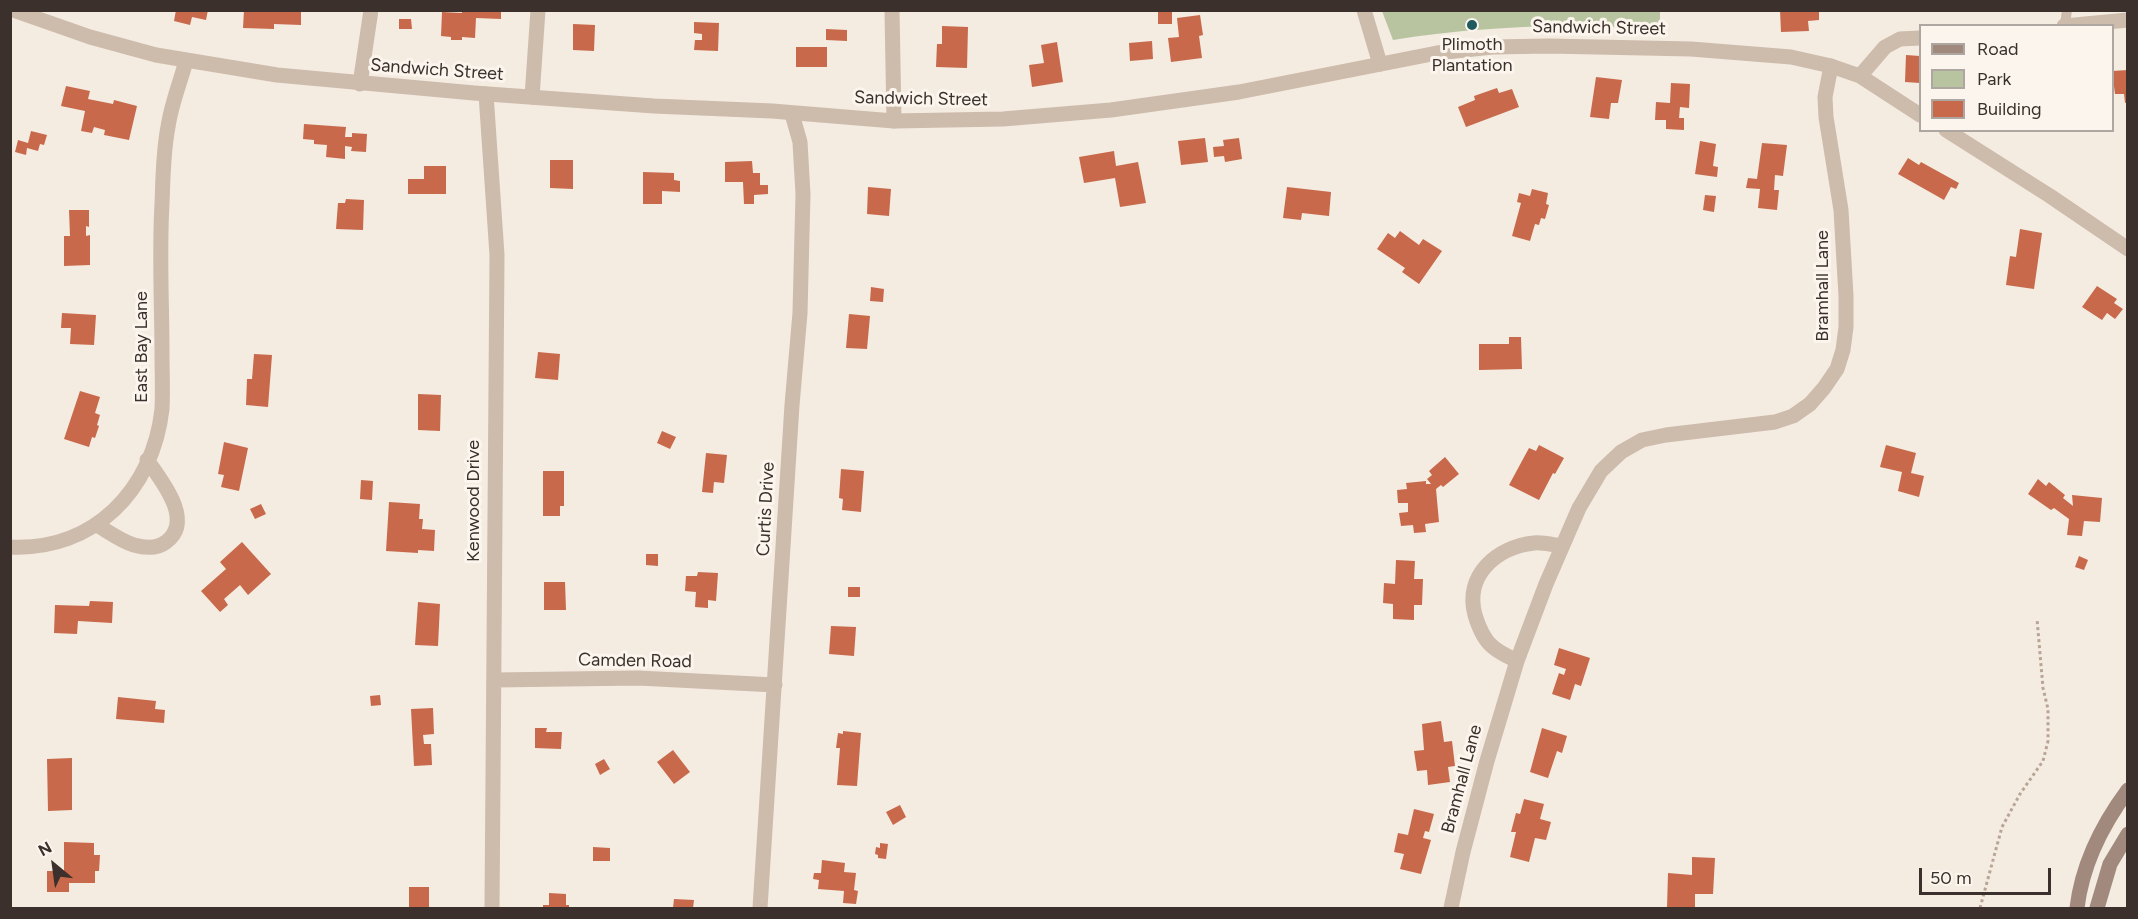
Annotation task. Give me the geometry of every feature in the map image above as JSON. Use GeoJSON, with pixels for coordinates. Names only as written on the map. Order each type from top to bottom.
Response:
{"type":"FeatureCollection","features":[{"type":"Feature","properties":{"kind":"main road"},"geometry":{"type":"LineString","coordinates":[[2077,909],[2081,883],[2092,854],[2113,810],[2127,790]]}},
{"type":"Feature","properties":{"kind":"main road"},"geometry":{"type":"LineString","coordinates":[[2097,909],[2110,864],[2127,834]]}},
{"type":"Feature","properties":{"kind":"street","name":"Sandwich Street"},"geometry":{"type":"LineString","coordinates":[[13,10],[49,16],[112,43],[186,61],[277,75],[360,84],[532,97],[894,121],[1020,118],[1130,108],[1239,92],[1437,52],[1475,48],[1557,46],[1681,49],[1791,57],[1831,66],[1860,76],[1919,114]]}},
{"type":"Feature","properties":{"kind":"street"},"geometry":{"type":"LineString","coordinates":[[360,84],[371,10]]}},
{"type":"Feature","properties":{"kind":"street"},"geometry":{"type":"LineString","coordinates":[[532,97],[538,10]]}},
{"type":"Feature","properties":{"kind":"street"},"geometry":{"type":"LineString","coordinates":[[892,10],[894,121]]}},
{"type":"Feature","properties":{"kind":"street"},"geometry":{"type":"LineString","coordinates":[[1364,10],[1380,64]]}},
{"type":"Feature","properties":{"kind":"street"},"geometry":{"type":"LineString","coordinates":[[2077,24],[2127,20]]}},
{"type":"Feature","properties":{"kind":"street"},"geometry":{"type":"LineString","coordinates":[[1860,76],[1885,47],[1900,39],[1919,38]]}},
{"type":"Feature","properties":{"kind":"street","name":"East Bay Lane"},"geometry":{"type":"LineString","coordinates":[[10,547],[54,544],[80,535],[97,525],[129,493],[147,460],[162,409],[162,206],[168,127],[186,61]]}},
{"type":"Feature","properties":{"kind":"street","name":"Bramhall Lane"},"geometry":{"type":"LineString","coordinates":[[1451,909],[1487,761],[1517,661],[1562,546],[1579,508],[1601,471],[1621,452],[1642,440],[1775,422],[1793,416],[1817,396],[1837,369],[1843,350],[1846,327],[1846,296],[1841,210],[1826,117],[1825,97],[1831,66]]}},
{"type":"Feature","properties":{"kind":"street","name":"Kenwood Drive"},"geometry":{"type":"LineString","coordinates":[[486,93],[497,255],[492,909]]}},
{"type":"Feature","properties":{"kind":"street","name":"Curtis Drive"},"geometry":{"type":"LineString","coordinates":[[760,909],[792,405],[800,314],[803,206],[800,142],[792,114]]}},
{"type":"Feature","properties":{"kind":"street"},"geometry":{"type":"LineString","coordinates":[[1949,132],[2050,196],[2127,249]]}},
{"type":"Feature","properties":{"kind":"street"},"geometry":{"type":"LineString","coordinates":[[97,525],[125,541],[142,547],[161,545],[171,537],[178,524],[176,511],[166,488],[147,460]]}},
{"type":"Feature","properties":{"kind":"street"},"geometry":{"type":"LineString","coordinates":[[1517,661],[1491,646],[1478,623],[1472,603],[1479,574],[1494,556],[1519,546],[1537,543],[1562,546]]}},
{"type":"Feature","properties":{"kind":"street","name":"Camden Road"},"geometry":{"type":"LineString","coordinates":[[494,680],[638,678],[775,685]]}},
{"type":"Feature","properties":{"kind":"path"},"geometry":{"type":"LineString","coordinates":[[1980,909],[2002,827],[2020,794],[2043,760],[2048,741],[2048,709],[2043,688],[2037,619]]}},
{"type":"Feature","properties":{"kind":"green space","name":"Plimoth Plantation"},"geometry":{"type":"Polygon","coordinates":[[[1382,11],[1660,11],[1660,29],[1593,26],[1526,27],[1393,40],[1382,11]]]}},
{"type":"Feature","properties":{"kind":"building"},"geometry":{"type":"Polygon","coordinates":[[[176,10],[208,10],[206,20],[192,17],[190,25],[174,21],[176,10]]]}},
{"type":"Feature","properties":{"kind":"building"},"geometry":{"type":"Polygon","coordinates":[[[244,10],[301,10],[301,25],[274,24],[274,29],[243,28],[244,10]]]}},
{"type":"Feature","properties":{"kind":"building"},"geometry":{"type":"Polygon","coordinates":[[[462,10],[501,10],[501,19],[476,18],[475,38],[462,37],[462,40],[451,40],[451,37],[441,36],[442,12],[462,13],[462,10]]]}},
{"type":"Feature","properties":{"kind":"building"},"geometry":{"type":"Polygon","coordinates":[[[1780,10],[1819,10],[1819,20],[1808,21],[1809,31],[1781,32],[1780,10]]]}},
{"type":"Feature","properties":{"kind":"building"},"geometry":{"type":"Polygon","coordinates":[[[1158,12],[1172,12],[1172,24],[1158,24],[1158,12]]]}},
{"type":"Feature","properties":{"kind":"building"},"geometry":{"type":"Polygon","coordinates":[[[1200,15],[1203,35],[1199,36],[1202,58],[1171,62],[1168,38],[1179,37],[1177,18],[1200,15]]]}},
{"type":"Feature","properties":{"kind":"building"},"geometry":{"type":"Polygon","coordinates":[[[399,19],[411,19],[412,29],[399,29],[399,19]]]}},
{"type":"Feature","properties":{"kind":"building"},"geometry":{"type":"Polygon","coordinates":[[[694,22],[719,23],[718,51],[694,50],[695,40],[702,40],[702,34],[694,33],[694,22]]]}},
{"type":"Feature","properties":{"kind":"building"},"geometry":{"type":"Polygon","coordinates":[[[573,24],[595,25],[594,51],[573,50],[573,24]]]}},
{"type":"Feature","properties":{"kind":"building"},"geometry":{"type":"Polygon","coordinates":[[[942,26],[968,27],[967,68],[936,67],[937,44],[942,44],[942,26]]]}},
{"type":"Feature","properties":{"kind":"building"},"geometry":{"type":"Polygon","coordinates":[[[826,29],[847,30],[847,41],[826,40],[826,29]]]}},
{"type":"Feature","properties":{"kind":"building"},"geometry":{"type":"Polygon","coordinates":[[[1152,41],[1153,59],[1130,61],[1129,43],[1152,41]]]}},
{"type":"Feature","properties":{"kind":"building"},"geometry":{"type":"Polygon","coordinates":[[[1057,42],[1063,82],[1032,87],[1029,65],[1044,63],[1041,45],[1057,42]]]}},
{"type":"Feature","properties":{"kind":"building"},"geometry":{"type":"Polygon","coordinates":[[[796,47],[827,47],[827,67],[796,67],[796,47]]]}},
{"type":"Feature","properties":{"kind":"building"},"geometry":{"type":"Polygon","coordinates":[[[1906,55],[1919,56],[1919,83],[1905,82],[1906,55]]]}},
{"type":"Feature","properties":{"kind":"building"},"geometry":{"type":"Polygon","coordinates":[[[2128,70],[2128,102],[2125,103],[2124,94],[2115,94],[2114,71],[2128,70]]]}},
{"type":"Feature","properties":{"kind":"building"},"geometry":{"type":"Polygon","coordinates":[[[1596,77],[1622,80],[1618,103],[1611,103],[1609,119],[1590,117],[1596,77]]]}},
{"type":"Feature","properties":{"kind":"building"},"geometry":{"type":"Polygon","coordinates":[[[1671,83],[1690,84],[1689,108],[1680,107],[1679,118],[1684,118],[1684,130],[1666,129],[1666,120],[1655,120],[1656,102],[1670,103],[1671,83]]]}},
{"type":"Feature","properties":{"kind":"building"},"geometry":{"type":"Polygon","coordinates":[[[66,86],[90,91],[88,99],[113,104],[114,100],[137,106],[129,140],[104,135],[105,130],[94,127],[92,133],[81,131],[85,111],[61,106],[66,86]]]}},
{"type":"Feature","properties":{"kind":"building"},"geometry":{"type":"Polygon","coordinates":[[[1497,88],[1499,93],[1512,89],[1519,107],[1466,127],[1458,107],[1475,100],[1474,96],[1497,88]]]}},
{"type":"Feature","properties":{"kind":"building"},"geometry":{"type":"Polygon","coordinates":[[[304,124],[346,127],[345,137],[352,137],[352,133],[367,134],[366,152],[351,151],[352,147],[345,146],[345,159],[326,157],[327,145],[314,144],[314,140],[303,139],[304,124]]]}},
{"type":"Feature","properties":{"kind":"building"},"geometry":{"type":"Polygon","coordinates":[[[31,131],[47,135],[44,145],[40,144],[38,151],[27,148],[26,155],[15,152],[18,140],[28,143],[31,131]]]}},
{"type":"Feature","properties":{"kind":"building"},"geometry":{"type":"Polygon","coordinates":[[[1205,138],[1208,162],[1181,165],[1178,141],[1205,138]]]}},
{"type":"Feature","properties":{"kind":"building"},"geometry":{"type":"Polygon","coordinates":[[[1239,138],[1242,159],[1225,162],[1224,156],[1214,157],[1213,147],[1224,146],[1223,140],[1239,138]]]}},
{"type":"Feature","properties":{"kind":"building"},"geometry":{"type":"Polygon","coordinates":[[[1700,141],[1716,144],[1713,166],[1718,167],[1717,177],[1695,174],[1700,141]]]}},
{"type":"Feature","properties":{"kind":"building"},"geometry":{"type":"Polygon","coordinates":[[[1762,143],[1787,145],[1783,176],[1775,175],[1774,190],[1779,190],[1777,210],[1758,208],[1760,189],[1746,188],[1748,178],[1757,179],[1762,143]]]}},
{"type":"Feature","properties":{"kind":"building"},"geometry":{"type":"Polygon","coordinates":[[[1114,151],[1116,166],[1138,162],[1146,203],[1120,207],[1115,178],[1084,183],[1079,157],[1114,151]]]}},
{"type":"Feature","properties":{"kind":"building"},"geometry":{"type":"Polygon","coordinates":[[[1908,158],[1919,165],[1921,162],[1959,183],[1956,189],[1951,187],[1944,200],[1898,174],[1908,158]]]}},
{"type":"Feature","properties":{"kind":"building"},"geometry":{"type":"Polygon","coordinates":[[[550,160],[573,160],[573,189],[550,188],[550,160]]]}},
{"type":"Feature","properties":{"kind":"building"},"geometry":{"type":"Polygon","coordinates":[[[752,161],[753,173],[760,173],[760,185],[768,185],[768,194],[754,195],[754,204],[744,204],[743,182],[725,182],[725,162],[752,161]]]}},
{"type":"Feature","properties":{"kind":"building"},"geometry":{"type":"Polygon","coordinates":[[[424,166],[446,166],[446,194],[408,194],[408,179],[424,179],[424,166]]]}},
{"type":"Feature","properties":{"kind":"building"},"geometry":{"type":"Polygon","coordinates":[[[643,172],[674,173],[674,180],[680,181],[680,192],[662,191],[662,204],[643,204],[643,172]]]}},
{"type":"Feature","properties":{"kind":"building"},"geometry":{"type":"Polygon","coordinates":[[[868,187],[891,189],[889,216],[867,214],[868,187]]]}},
{"type":"Feature","properties":{"kind":"building"},"geometry":{"type":"Polygon","coordinates":[[[1287,187],[1331,192],[1329,216],[1302,213],[1301,220],[1283,218],[1287,187]]]}},
{"type":"Feature","properties":{"kind":"building"},"geometry":{"type":"Polygon","coordinates":[[[1532,189],[1548,193],[1546,204],[1549,205],[1545,219],[1541,218],[1539,225],[1535,224],[1530,241],[1512,236],[1521,203],[1517,202],[1519,193],[1530,196],[1532,189]]]}},
{"type":"Feature","properties":{"kind":"building"},"geometry":{"type":"Polygon","coordinates":[[[1705,195],[1716,196],[1714,212],[1703,210],[1705,195]]]}},
{"type":"Feature","properties":{"kind":"building"},"geometry":{"type":"Polygon","coordinates":[[[346,199],[364,200],[363,230],[336,229],[338,203],[345,203],[346,199]]]}},
{"type":"Feature","properties":{"kind":"building"},"geometry":{"type":"Polygon","coordinates":[[[69,210],[89,210],[89,227],[86,226],[86,236],[90,235],[90,265],[64,266],[64,236],[70,236],[69,210]]]}},
{"type":"Feature","properties":{"kind":"building"},"geometry":{"type":"Polygon","coordinates":[[[2020,229],[2042,233],[2034,289],[2006,285],[2010,256],[2016,257],[2020,229]]]}},
{"type":"Feature","properties":{"kind":"building"},"geometry":{"type":"Polygon","coordinates":[[[1400,231],[1419,245],[1423,239],[1442,251],[1419,284],[1402,272],[1405,268],[1377,249],[1388,233],[1395,238],[1400,231]]]}},
{"type":"Feature","properties":{"kind":"building"},"geometry":{"type":"Polygon","coordinates":[[[2097,286],[2117,299],[2114,303],[2123,309],[2115,319],[2107,313],[2102,320],[2082,307],[2097,286]]]}},
{"type":"Feature","properties":{"kind":"building"},"geometry":{"type":"Polygon","coordinates":[[[871,287],[884,289],[883,302],[870,301],[871,287]]]}},
{"type":"Feature","properties":{"kind":"building"},"geometry":{"type":"Polygon","coordinates":[[[62,313],[96,315],[94,345],[70,344],[71,328],[61,328],[62,313]]]}},
{"type":"Feature","properties":{"kind":"building"},"geometry":{"type":"Polygon","coordinates":[[[849,314],[870,316],[867,349],[846,348],[849,314]]]}},
{"type":"Feature","properties":{"kind":"building"},"geometry":{"type":"Polygon","coordinates":[[[1509,337],[1521,337],[1522,369],[1479,370],[1479,344],[1509,344],[1509,337]]]}},
{"type":"Feature","properties":{"kind":"building"},"geometry":{"type":"Polygon","coordinates":[[[538,352],[560,354],[558,380],[535,378],[538,352]]]}},
{"type":"Feature","properties":{"kind":"building"},"geometry":{"type":"Polygon","coordinates":[[[254,354],[272,355],[268,407],[246,405],[247,379],[252,379],[254,354]]]}},
{"type":"Feature","properties":{"kind":"building"},"geometry":{"type":"Polygon","coordinates":[[[80,391],[100,397],[95,413],[100,415],[97,425],[99,426],[89,447],[64,439],[80,391]]]}},
{"type":"Feature","properties":{"kind":"building"},"geometry":{"type":"Polygon","coordinates":[[[418,394],[441,395],[440,431],[418,430],[418,394]]]}},
{"type":"Feature","properties":{"kind":"building"},"geometry":{"type":"Polygon","coordinates":[[[662,431],[676,437],[670,449],[657,443],[662,431]]]}},
{"type":"Feature","properties":{"kind":"building"},"geometry":{"type":"Polygon","coordinates":[[[224,442],[248,448],[239,491],[221,487],[224,475],[218,474],[224,442]]]}},
{"type":"Feature","properties":{"kind":"building"},"geometry":{"type":"Polygon","coordinates":[[[1539,445],[1564,458],[1539,500],[1509,485],[1529,448],[1536,451],[1539,445]]]}},
{"type":"Feature","properties":{"kind":"building"},"geometry":{"type":"Polygon","coordinates":[[[1886,445],[1916,453],[1911,473],[1924,476],[1919,497],[1898,491],[1902,472],[1880,467],[1886,445]]]}},
{"type":"Feature","properties":{"kind":"building"},"geometry":{"type":"Polygon","coordinates":[[[706,453],[727,455],[724,483],[714,482],[713,493],[702,492],[706,453]]]}},
{"type":"Feature","properties":{"kind":"building"},"geometry":{"type":"Polygon","coordinates":[[[1445,457],[1459,474],[1443,487],[1441,485],[1436,489],[1439,522],[1425,524],[1426,532],[1414,533],[1413,525],[1401,526],[1399,513],[1408,512],[1408,503],[1398,503],[1397,490],[1407,489],[1406,483],[1426,481],[1426,484],[1431,484],[1427,479],[1432,475],[1429,471],[1445,457]]]}},
{"type":"Feature","properties":{"kind":"building"},"geometry":{"type":"Polygon","coordinates":[[[841,469],[864,471],[861,512],[842,510],[843,499],[839,498],[841,469]]]}},
{"type":"Feature","properties":{"kind":"building"},"geometry":{"type":"Polygon","coordinates":[[[543,471],[564,471],[564,506],[560,506],[560,516],[543,516],[543,471]]]}},
{"type":"Feature","properties":{"kind":"building"},"geometry":{"type":"Polygon","coordinates":[[[2038,479],[2046,486],[2049,482],[2065,495],[2063,498],[2073,506],[2072,495],[2102,498],[2100,522],[2084,521],[2082,536],[2067,535],[2069,519],[2028,494],[2038,479]]]}},
{"type":"Feature","properties":{"kind":"building"},"geometry":{"type":"Polygon","coordinates":[[[361,480],[373,481],[372,500],[360,499],[361,480]]]}},
{"type":"Feature","properties":{"kind":"building"},"geometry":{"type":"Polygon","coordinates":[[[389,502],[420,504],[419,519],[423,519],[422,529],[435,530],[434,551],[418,550],[418,553],[386,551],[389,502]]]}},
{"type":"Feature","properties":{"kind":"building"},"geometry":{"type":"Polygon","coordinates":[[[261,504],[266,514],[255,519],[250,509],[261,504]]]}},
{"type":"Feature","properties":{"kind":"building"},"geometry":{"type":"Polygon","coordinates":[[[242,542],[271,574],[248,595],[240,585],[224,599],[228,605],[220,612],[201,591],[226,569],[220,562],[242,542]]]}},
{"type":"Feature","properties":{"kind":"building"},"geometry":{"type":"Polygon","coordinates":[[[646,554],[658,554],[658,566],[646,565],[646,554]]]}},
{"type":"Feature","properties":{"kind":"building"},"geometry":{"type":"Polygon","coordinates":[[[2079,556],[2088,560],[2084,570],[2075,567],[2079,556]]]}},
{"type":"Feature","properties":{"kind":"building"},"geometry":{"type":"Polygon","coordinates":[[[1396,560],[1415,561],[1414,579],[1423,579],[1422,605],[1414,605],[1414,620],[1393,619],[1393,604],[1383,603],[1384,583],[1395,584],[1396,560]]]}},
{"type":"Feature","properties":{"kind":"building"},"geometry":{"type":"Polygon","coordinates":[[[698,572],[718,573],[716,601],[708,600],[708,608],[695,607],[696,592],[685,591],[686,576],[697,576],[698,572]]]}},
{"type":"Feature","properties":{"kind":"building"},"geometry":{"type":"Polygon","coordinates":[[[544,582],[565,582],[566,610],[544,610],[544,582]]]}},
{"type":"Feature","properties":{"kind":"building"},"geometry":{"type":"Polygon","coordinates":[[[848,587],[860,587],[860,597],[848,597],[848,587]]]}},
{"type":"Feature","properties":{"kind":"building"},"geometry":{"type":"Polygon","coordinates":[[[90,601],[113,602],[112,623],[78,621],[77,634],[54,633],[55,605],[89,606],[90,601]]]}},
{"type":"Feature","properties":{"kind":"building"},"geometry":{"type":"Polygon","coordinates":[[[418,602],[440,604],[438,646],[415,645],[418,602]]]}},
{"type":"Feature","properties":{"kind":"building"},"geometry":{"type":"Polygon","coordinates":[[[831,626],[856,627],[854,656],[829,654],[831,626]]]}},
{"type":"Feature","properties":{"kind":"building"},"geometry":{"type":"Polygon","coordinates":[[[1559,648],[1590,658],[1581,686],[1575,684],[1570,700],[1552,694],[1559,673],[1564,675],[1566,669],[1554,665],[1559,648]]]}},
{"type":"Feature","properties":{"kind":"building"},"geometry":{"type":"Polygon","coordinates":[[[380,695],[381,705],[371,706],[370,696],[380,695]]]}},
{"type":"Feature","properties":{"kind":"building"},"geometry":{"type":"Polygon","coordinates":[[[118,697],[156,701],[155,709],[165,710],[164,723],[116,719],[118,697]]]}},
{"type":"Feature","properties":{"kind":"building"},"geometry":{"type":"Polygon","coordinates":[[[433,708],[434,734],[423,735],[424,744],[431,744],[432,765],[414,766],[411,709],[433,708]]]}},
{"type":"Feature","properties":{"kind":"building"},"geometry":{"type":"Polygon","coordinates":[[[1441,721],[1444,742],[1452,741],[1455,766],[1448,767],[1450,782],[1428,785],[1427,770],[1417,771],[1414,751],[1424,750],[1422,724],[1441,721]]]}},
{"type":"Feature","properties":{"kind":"building"},"geometry":{"type":"Polygon","coordinates":[[[535,728],[547,728],[546,732],[562,732],[561,749],[535,748],[535,728]]]}},
{"type":"Feature","properties":{"kind":"building"},"geometry":{"type":"Polygon","coordinates":[[[1542,728],[1567,736],[1562,753],[1557,751],[1548,778],[1530,772],[1542,728]]]}},
{"type":"Feature","properties":{"kind":"building"},"geometry":{"type":"Polygon","coordinates":[[[843,731],[861,733],[857,786],[837,785],[840,748],[836,748],[838,733],[843,734],[843,731]]]}},
{"type":"Feature","properties":{"kind":"building"},"geometry":{"type":"Polygon","coordinates":[[[673,750],[690,772],[674,784],[657,762],[673,750]]]}},
{"type":"Feature","properties":{"kind":"building"},"geometry":{"type":"Polygon","coordinates":[[[72,758],[72,810],[48,811],[47,759],[72,758]]]}},
{"type":"Feature","properties":{"kind":"building"},"geometry":{"type":"Polygon","coordinates":[[[604,759],[610,769],[600,775],[595,764],[604,759]]]}},
{"type":"Feature","properties":{"kind":"building"},"geometry":{"type":"Polygon","coordinates":[[[1524,799],[1544,804],[1540,819],[1551,822],[1546,840],[1535,838],[1529,862],[1510,857],[1516,832],[1511,832],[1516,813],[1520,814],[1524,799]]]}},
{"type":"Feature","properties":{"kind":"building"},"geometry":{"type":"Polygon","coordinates":[[[900,805],[906,817],[893,825],[886,812],[900,805]]]}},
{"type":"Feature","properties":{"kind":"building"},"geometry":{"type":"Polygon","coordinates":[[[1414,809],[1434,814],[1429,832],[1425,831],[1423,838],[1431,840],[1421,874],[1400,869],[1404,854],[1394,852],[1398,833],[1408,835],[1414,809]]]}},
{"type":"Feature","properties":{"kind":"building"},"geometry":{"type":"Polygon","coordinates":[[[64,842],[94,843],[94,855],[100,855],[99,871],[95,871],[95,883],[69,883],[69,892],[47,892],[47,871],[64,871],[64,842]]]}},
{"type":"Feature","properties":{"kind":"building"},"geometry":{"type":"Polygon","coordinates":[[[880,843],[888,844],[886,859],[878,858],[875,854],[876,847],[880,848],[880,843]]]}},
{"type":"Feature","properties":{"kind":"building"},"geometry":{"type":"Polygon","coordinates":[[[593,847],[610,848],[610,861],[593,861],[593,847]]]}},
{"type":"Feature","properties":{"kind":"building"},"geometry":{"type":"Polygon","coordinates":[[[1692,857],[1715,858],[1713,894],[1695,894],[1695,908],[1667,908],[1668,873],[1692,875],[1692,857]]]}},
{"type":"Feature","properties":{"kind":"building"},"geometry":{"type":"Polygon","coordinates":[[[822,860],[845,863],[844,872],[856,873],[854,890],[858,891],[856,904],[843,903],[844,891],[818,889],[819,880],[813,879],[814,873],[821,873],[822,860]]]}},
{"type":"Feature","properties":{"kind":"building"},"geometry":{"type":"Polygon","coordinates":[[[409,887],[429,887],[429,908],[409,908],[409,887]]]}},
{"type":"Feature","properties":{"kind":"building"},"geometry":{"type":"Polygon","coordinates":[[[549,893],[566,894],[566,905],[569,905],[569,908],[543,908],[543,905],[549,905],[549,893]]]}},
{"type":"Feature","properties":{"kind":"building"},"geometry":{"type":"Polygon","coordinates":[[[674,899],[694,900],[693,908],[673,908],[674,899]]]}},
{"type":"Feature","properties":{"kind":"place","name":"Plimoth Plantation"},"geometry":{"type":"Point","coordinates":[1472,25]}}]}
